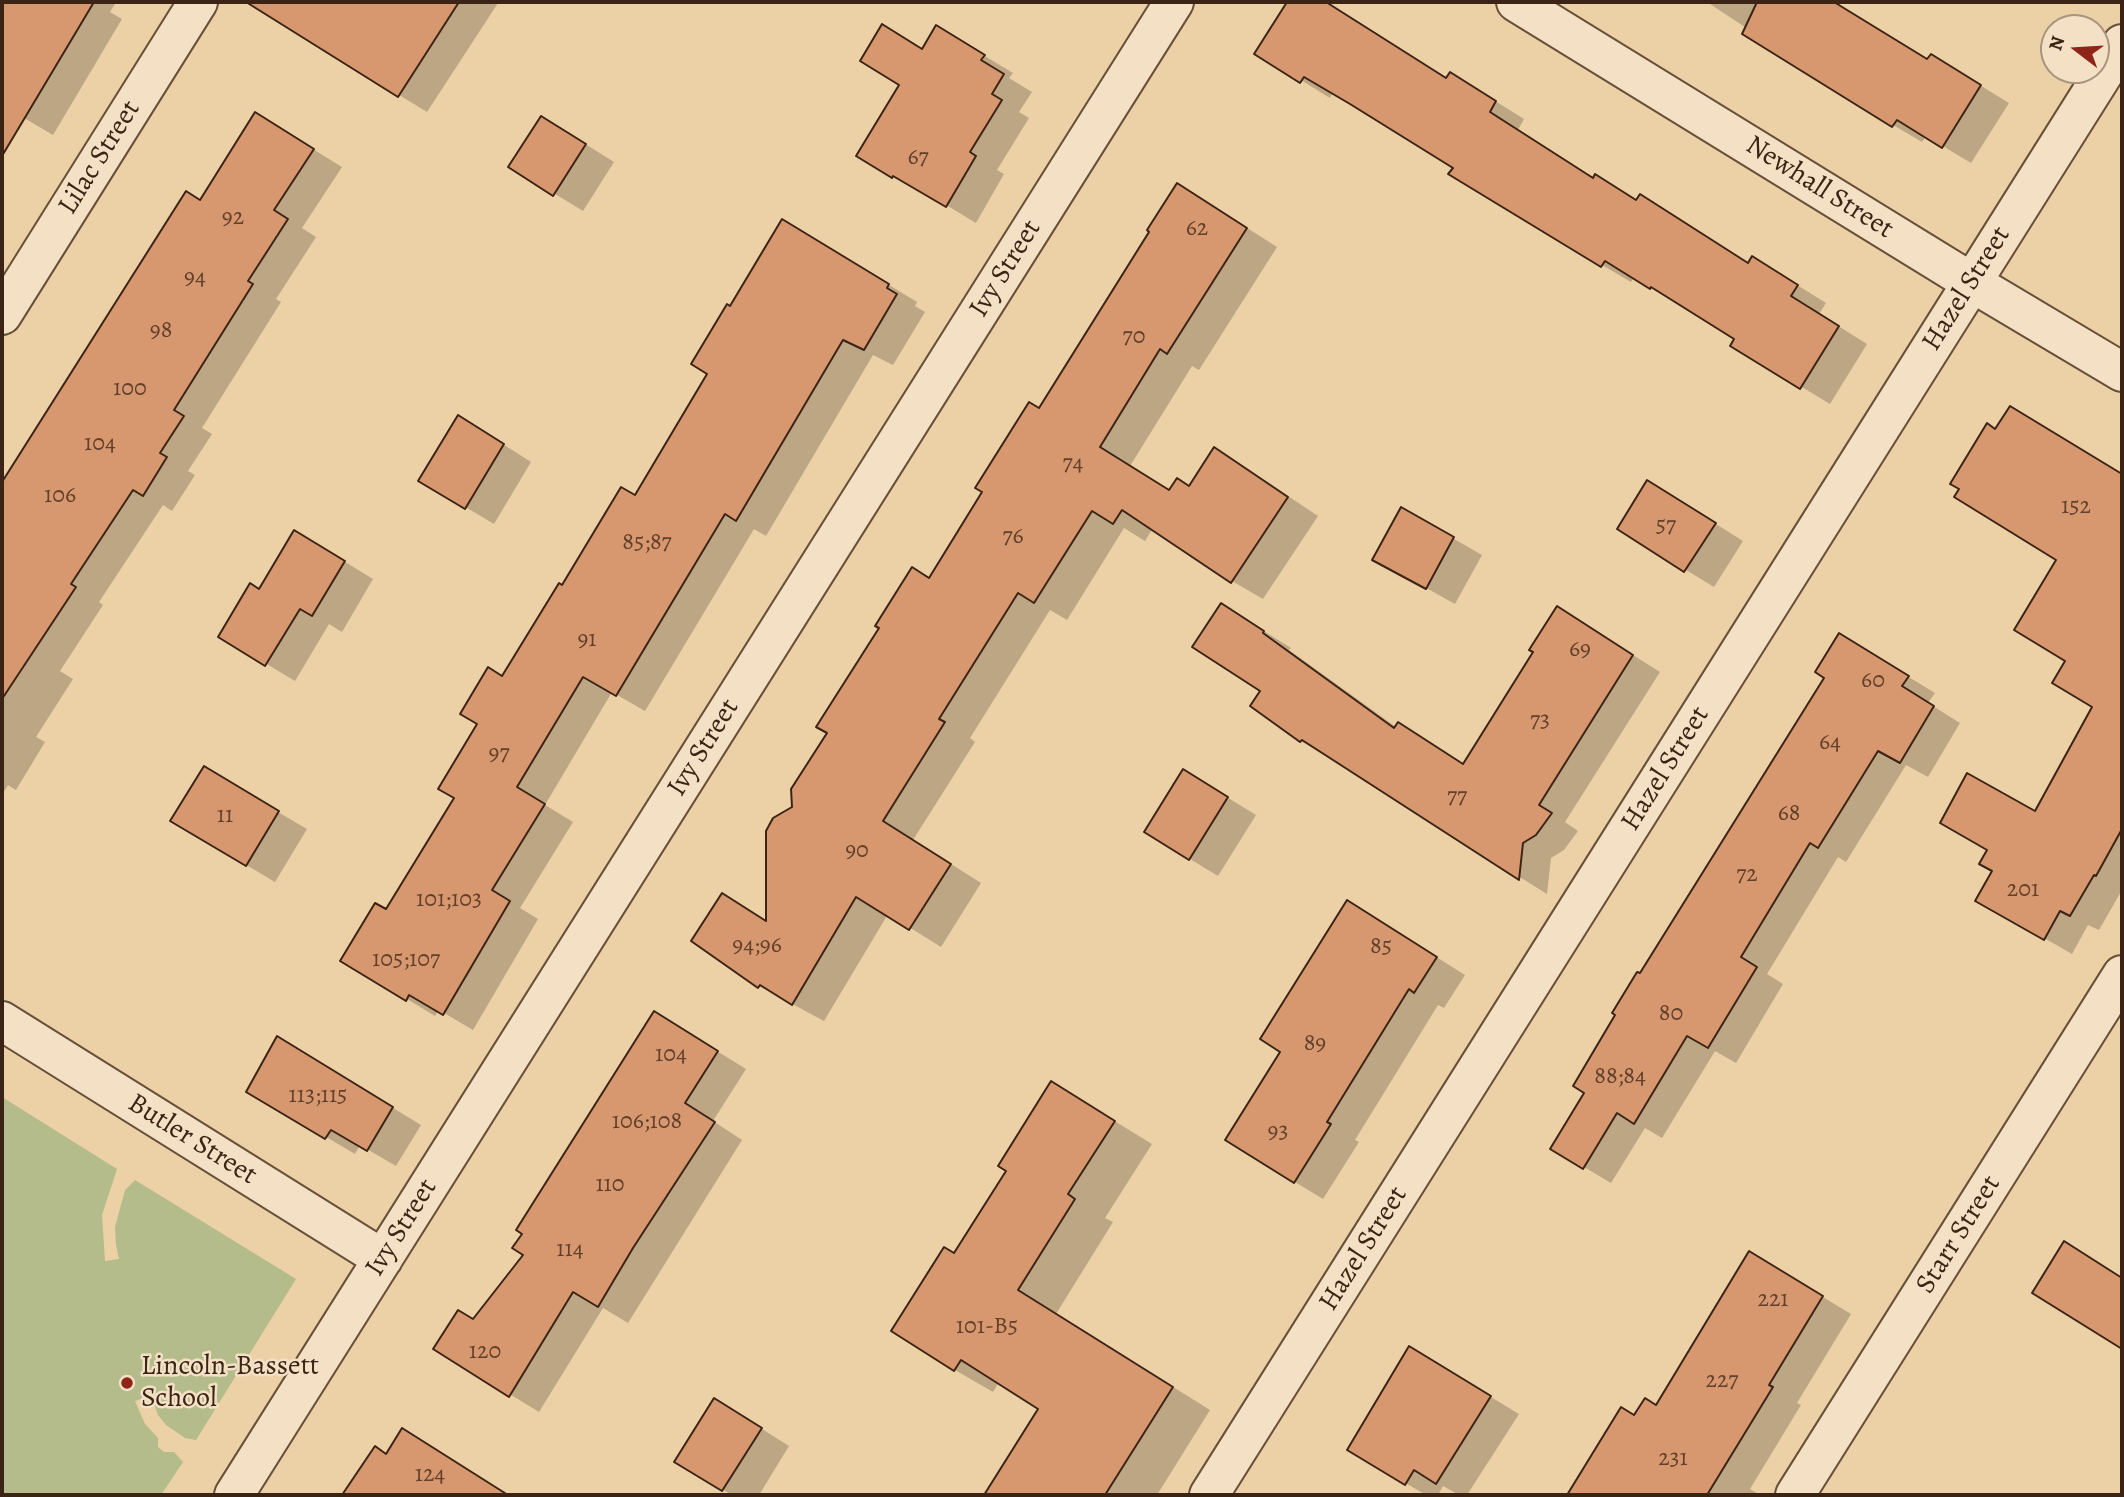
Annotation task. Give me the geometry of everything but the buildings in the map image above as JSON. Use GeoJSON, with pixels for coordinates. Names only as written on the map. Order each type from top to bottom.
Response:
{"type":"FeatureCollection","features":[{"type":"Feature","properties":{"kind":"street","name":"Lilac Street"},"geometry":{"type":"LineString","coordinates":[[2,315],[198,2]]}},
{"type":"Feature","properties":{"kind":"street","name":"Ivy Street"},"geometry":{"type":"LineString","coordinates":[[234,1495],[1174,2]]}},
{"type":"Feature","properties":{"kind":"street","name":"Newhall Street"},"geometry":{"type":"LineString","coordinates":[[1516,2],[2122,372]]}},
{"type":"Feature","properties":{"kind":"street","name":"Hazel Street"},"geometry":{"type":"LineString","coordinates":[[1209,1495],[2122,44]]}},
{"type":"Feature","properties":{"kind":"street","name":"Starr Street"},"geometry":{"type":"LineString","coordinates":[[1795,1495],[2122,975]]}},
{"type":"Feature","properties":{"kind":"street","name":"Butler Street"},"geometry":{"type":"LineString","coordinates":[[2,1021],[383,1259]]}},
{"type":"Feature","properties":{"kind":"green space","name":"Lincoln-Bassett School"},"geometry":{"type":"Polygon","coordinates":[[[2,1097],[117,1169],[102,1215],[105,1261],[119,1259],[115,1227],[125,1190],[135,1180],[296,1279],[196,1440],[185,1438],[166,1425],[158,1415],[151,1396],[135,1401],[145,1424],[158,1438],[158,1447],[164,1452],[174,1452],[183,1462],[161,1495],[2,1495],[2,1097]]]}},
{"type":"Feature","properties":{"kind":"place","name":"Lincoln-Bassett School"},"geometry":{"type":"Point","coordinates":[127,1383]}}]}
